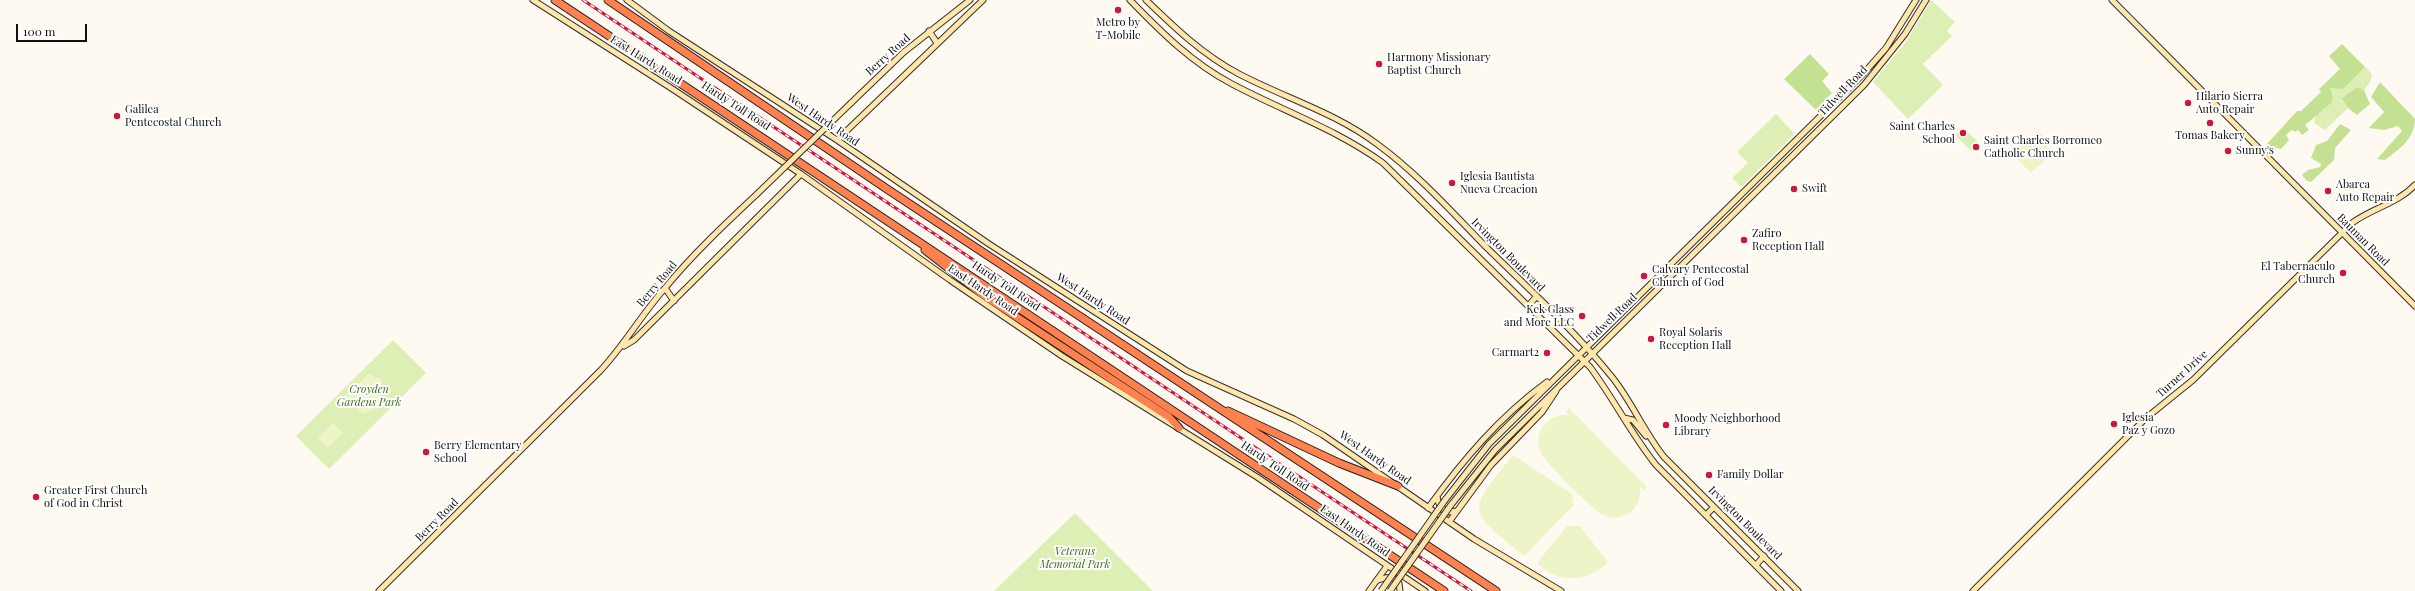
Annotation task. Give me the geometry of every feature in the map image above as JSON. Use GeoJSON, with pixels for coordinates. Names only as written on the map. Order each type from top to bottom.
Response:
{"type":"FeatureCollection","features":[{"type":"Feature","properties":{"kind":"highway","name":"Hardy Toll Road"},"geometry":{"type":"LineString","coordinates":[[555,0],[1444,591]]}},
{"type":"Feature","properties":{"kind":"highway","name":"Hardy Toll Road"},"geometry":{"type":"LineString","coordinates":[[608,0],[888,189],[1496,591]]}},
{"type":"Feature","properties":{"kind":"highway"},"geometry":{"type":"LineString","coordinates":[[611,0],[639,20]]}},
{"type":"Feature","properties":{"kind":"highway"},"geometry":{"type":"LineString","coordinates":[[879,214],[983,295],[1169,418],[1179,428]]}},
{"type":"Feature","properties":{"kind":"highway"},"geometry":{"type":"LineString","coordinates":[[1207,401],[1339,463],[1398,486]]}},
{"type":"Feature","properties":{"kind":"main road","name":"East Hardy Road"},"geometry":{"type":"LineString","coordinates":[[532,0],[671,88],[801,174],[1062,356],[1179,428],[1313,514],[1425,591]]}},
{"type":"Feature","properties":{"kind":"main road","name":"West Hardy Road"},"geometry":{"type":"LineString","coordinates":[[628,0],[669,31],[837,140],[989,244],[1187,371],[1294,419],[1323,434],[1486,547],[1561,591]]}},
{"type":"Feature","properties":{"kind":"main road","name":"Berry Road"},"geometry":{"type":"LineString","coordinates":[[379,591],[557,415],[621,348],[665,288],[705,244],[904,52],[970,0]]}},
{"type":"Feature","properties":{"kind":"main road","name":"Berry Road"},"geometry":{"type":"LineString","coordinates":[[965,4],[975,0]]}},
{"type":"Feature","properties":{"kind":"main road"},"geometry":{"type":"LineString","coordinates":[[837,140],[982,0]]}},
{"type":"Feature","properties":{"kind":"main road","name":"Irvington Boulevard"},"geometry":{"type":"LineString","coordinates":[[1130,0],[1170,41],[1199,64],[1232,84],[1328,129],[1362,148],[1383,163],[1583,361],[1602,384],[1639,444],[1656,465],[1781,591]]}},
{"type":"Feature","properties":{"kind":"main road","name":"Irvington Boulevard"},"geometry":{"type":"LineString","coordinates":[[1146,0],[1179,33],[1208,55],[1239,74],[1339,121],[1377,144],[1435,196],[1591,353],[1613,379],[1652,442],[1798,591]]}},
{"type":"Feature","properties":{"kind":"main road","name":"Tidwell Road"},"geometry":{"type":"LineString","coordinates":[[1381,591],[1445,500],[1489,444],[1585,347],[1863,74],[1898,30],[1916,0]]}},
{"type":"Feature","properties":{"kind":"main road","name":"Tidwell Road"},"geometry":{"type":"LineString","coordinates":[[1390,591],[1451,505],[1495,450],[1635,309],[1864,85],[1906,34],[1926,0]]}},
{"type":"Feature","properties":{"kind":"main road","name":"Bauman Road"},"geometry":{"type":"LineString","coordinates":[[2112,0],[2415,306]]}},
{"type":"Feature","properties":{"kind":"main road"},"geometry":{"type":"LineString","coordinates":[[1898,30],[1906,34]]}},
{"type":"Feature","properties":{"kind":"main road"},"geometry":{"type":"LineString","coordinates":[[929,31],[937,43]]}},
{"type":"Feature","properties":{"kind":"main road"},"geometry":{"type":"LineString","coordinates":[[621,348],[634,340],[801,174]]}},
{"type":"Feature","properties":{"kind":"main road","name":"Turner Drive"},"geometry":{"type":"LineString","coordinates":[[1972,591],[2146,418],[2193,380],[2342,233],[2360,217],[2398,199],[2415,185]]}},
{"type":"Feature","properties":{"kind":"main road"},"geometry":{"type":"LineString","coordinates":[[1729,206],[1734,212]]}},
{"type":"Feature","properties":{"kind":"main road"},"geometry":{"type":"LineString","coordinates":[[665,288],[674,300]]}},
{"type":"Feature","properties":{"kind":"main road"},"geometry":{"type":"LineString","coordinates":[[1528,306],[1536,297]]}},
{"type":"Feature","properties":{"kind":"main road"},"geometry":{"type":"LineString","coordinates":[[1630,304],[1635,309]]}},
{"type":"Feature","properties":{"kind":"main road"},"geometry":{"type":"LineString","coordinates":[[1428,508],[1490,430],[1527,396],[1559,373]]}},
{"type":"Feature","properties":{"kind":"main road"},"geometry":{"type":"LineString","coordinates":[[1449,522],[1491,465],[1542,412],[1562,382]]}},
{"type":"Feature","properties":{"kind":"main road"},"geometry":{"type":"LineString","coordinates":[[1624,418],[1633,420],[1652,442]]}},
{"type":"Feature","properties":{"kind":"main road"},"geometry":{"type":"LineString","coordinates":[[1437,496],[1439,506],[1448,512],[1457,510]]}},
{"type":"Feature","properties":{"kind":"main road"},"geometry":{"type":"LineString","coordinates":[[1706,515],[1714,506]]}},
{"type":"Feature","properties":{"kind":"main road"},"geometry":{"type":"LineString","coordinates":[[1756,565],[1764,556]]}},
{"type":"Feature","properties":{"kind":"main road"},"geometry":{"type":"LineString","coordinates":[[1369,591],[1387,566]]}},
{"type":"Feature","properties":{"kind":"main road"},"geometry":{"type":"LineString","coordinates":[[1376,580],[1386,577],[1392,578],[1399,583],[1400,591]]}},
{"type":"Feature","properties":{"kind":"main road"},"geometry":{"type":"LineString","coordinates":[[1400,591],[1408,580]]}},
{"type":"Feature","properties":{"kind":"green space"},"geometry":{"type":"Polygon","coordinates":[[[1931,0],[1955,22],[1947,31],[1952,36],[1923,64],[1943,85],[1908,119],[1873,82],[1906,42],[1931,0]]]}},
{"type":"Feature","properties":{"kind":"green space"},"geometry":{"type":"Polygon","coordinates":[[[2342,44],[2365,67],[2343,89],[2330,88],[2333,98],[2331,103],[2305,125],[2309,130],[2302,135],[2298,130],[2295,132],[2292,130],[2286,135],[2289,140],[2281,149],[2266,145],[2297,111],[2301,111],[2321,92],[2319,89],[2340,69],[2329,56],[2342,44]]]}},
{"type":"Feature","properties":{"kind":"green space"},"geometry":{"type":"Polygon","coordinates":[[[1810,54],[1829,74],[1822,81],[1832,93],[1816,110],[1784,79],[1810,54]]]}},
{"type":"Feature","properties":{"kind":"green space"},"geometry":{"type":"Polygon","coordinates":[[[2365,67],[2372,74],[2370,82],[2364,90],[2357,87],[2343,97],[2348,108],[2325,130],[2314,123],[2316,114],[2325,109],[2329,88],[2343,88],[2365,67]]]}},
{"type":"Feature","properties":{"kind":"green space"},"geometry":{"type":"Polygon","coordinates":[[[2380,82],[2415,119],[2409,138],[2401,147],[2385,160],[2377,159],[2402,131],[2398,126],[2384,130],[2369,128],[2384,112],[2371,97],[2380,82]]]}},
{"type":"Feature","properties":{"kind":"green space"},"geometry":{"type":"Polygon","coordinates":[[[2357,87],[2364,90],[2370,104],[2357,115],[2348,108],[2342,98],[2357,87]]]}},
{"type":"Feature","properties":{"kind":"green space"},"geometry":{"type":"Polygon","coordinates":[[[1776,114],[1795,134],[1741,187],[1732,178],[1748,163],[1737,152],[1776,114]]]}},
{"type":"Feature","properties":{"kind":"green space"},"geometry":{"type":"Polygon","coordinates":[[[2340,124],[2351,130],[2335,148],[2334,160],[2311,182],[2307,181],[2302,175],[2308,170],[2320,167],[2321,164],[2311,158],[2316,145],[2327,141],[2340,124]]]}},
{"type":"Feature","properties":{"kind":"green space"},"geometry":{"type":"Polygon","coordinates":[[[1963,127],[1979,143],[1971,151],[1955,135],[1963,127]]]}},
{"type":"Feature","properties":{"kind":"green space"},"geometry":{"type":"Polygon","coordinates":[[[2039,131],[2051,144],[2047,148],[2053,153],[2031,173],[2010,152],[2025,144],[2039,131]]]}},
{"type":"Feature","properties":{"kind":"green space","name":"Croyden Gardens Park"},"geometry":{"type":"Polygon","coordinates":[[[393,340],[426,373],[329,469],[296,436],[393,340]]]}},
{"type":"Feature","properties":{"kind":"green space"},"geometry":{"type":"Polygon","coordinates":[[[369,374],[382,380],[381,407],[363,414],[347,398],[348,393],[369,374]]]}},
{"type":"Feature","properties":{"kind":"green space"},"geometry":{"type":"Polygon","coordinates":[[[1569,408],[1647,487],[1644,490],[1640,486],[1640,497],[1638,503],[1632,511],[1625,515],[1618,518],[1607,517],[1598,512],[1560,476],[1541,453],[1538,438],[1540,432],[1549,421],[1555,417],[1569,415],[1566,411],[1569,408]]]}},
{"type":"Feature","properties":{"kind":"green space"},"geometry":{"type":"Polygon","coordinates":[[[333,423],[343,433],[327,448],[318,438],[333,423]]]}},
{"type":"Feature","properties":{"kind":"green space"},"geometry":{"type":"Polygon","coordinates":[[[1513,455],[1572,494],[1574,505],[1524,556],[1492,529],[1483,519],[1480,510],[1481,500],[1487,489],[1513,455]]]}},
{"type":"Feature","properties":{"kind":"green space","name":"Veterans Memorial Park"},"geometry":{"type":"Polygon","coordinates":[[[1075,513],[1153,591],[994,591],[1075,513]]]}},
{"type":"Feature","properties":{"kind":"green space"},"geometry":{"type":"Polygon","coordinates":[[[1567,526],[1580,526],[1608,562],[1591,574],[1573,578],[1554,575],[1537,563],[1567,526]]]}},
{"type":"Feature","properties":{"kind":"railway"},"geometry":{"type":"LineString","coordinates":[[583,0],[1471,591]]}},
{"type":"Feature","properties":{"kind":"place","name":"Metro by T-Mobile"},"geometry":{"type":"Point","coordinates":[1118,10]}},
{"type":"Feature","properties":{"kind":"place","name":"Harmony Missionary Baptist Church"},"geometry":{"type":"Point","coordinates":[1379,64]}},
{"type":"Feature","properties":{"kind":"place","name":"Hilario Sierra Auto Repair"},"geometry":{"type":"Point","coordinates":[2188,103]}},
{"type":"Feature","properties":{"kind":"place","name":"Galilea Pentecostal Church"},"geometry":{"type":"Point","coordinates":[117,116]}},
{"type":"Feature","properties":{"kind":"place","name":"Tomas Bakery"},"geometry":{"type":"Point","coordinates":[2210,123]}},
{"type":"Feature","properties":{"kind":"place","name":"Saint Charles School"},"geometry":{"type":"Point","coordinates":[1963,133]}},
{"type":"Feature","properties":{"kind":"place","name":"Saint Charles Borromeo Catholic Church"},"geometry":{"type":"Point","coordinates":[1976,147]}},
{"type":"Feature","properties":{"kind":"place","name":"Sunny's"},"geometry":{"type":"Point","coordinates":[2228,151]}},
{"type":"Feature","properties":{"kind":"place","name":"Iglesia Bautista Nueva Creacion"},"geometry":{"type":"Point","coordinates":[1452,183]}},
{"type":"Feature","properties":{"kind":"place","name":"Swift"},"geometry":{"type":"Point","coordinates":[1794,189]}},
{"type":"Feature","properties":{"kind":"place","name":"Abarca Auto Repair"},"geometry":{"type":"Point","coordinates":[2328,191]}},
{"type":"Feature","properties":{"kind":"place","name":"Zafiro Reception Hall"},"geometry":{"type":"Point","coordinates":[1744,240]}},
{"type":"Feature","properties":{"kind":"place","name":"El Tabernaculo Church"},"geometry":{"type":"Point","coordinates":[2343,273]}},
{"type":"Feature","properties":{"kind":"place","name":"Calvary Pentecostal Church of God"},"geometry":{"type":"Point","coordinates":[1644,276]}},
{"type":"Feature","properties":{"kind":"place","name":"Kek Glass and More LLC"},"geometry":{"type":"Point","coordinates":[1582,316]}},
{"type":"Feature","properties":{"kind":"place","name":"Royal Solaris Reception Hall"},"geometry":{"type":"Point","coordinates":[1651,339]}},
{"type":"Feature","properties":{"kind":"place","name":"Carmart2"},"geometry":{"type":"Point","coordinates":[1547,353]}},
{"type":"Feature","properties":{"kind":"place","name":"Iglesia Paz y Gozo"},"geometry":{"type":"Point","coordinates":[2114,424]}},
{"type":"Feature","properties":{"kind":"place","name":"Moody Neighborhood Library"},"geometry":{"type":"Point","coordinates":[1666,425]}},
{"type":"Feature","properties":{"kind":"place","name":"Berry Elementary School"},"geometry":{"type":"Point","coordinates":[426,452]}},
{"type":"Feature","properties":{"kind":"place","name":"Family Dollar"},"geometry":{"type":"Point","coordinates":[1709,475]}},
{"type":"Feature","properties":{"kind":"place","name":"Greater First Church of God in Christ"},"geometry":{"type":"Point","coordinates":[36,497]}}]}
